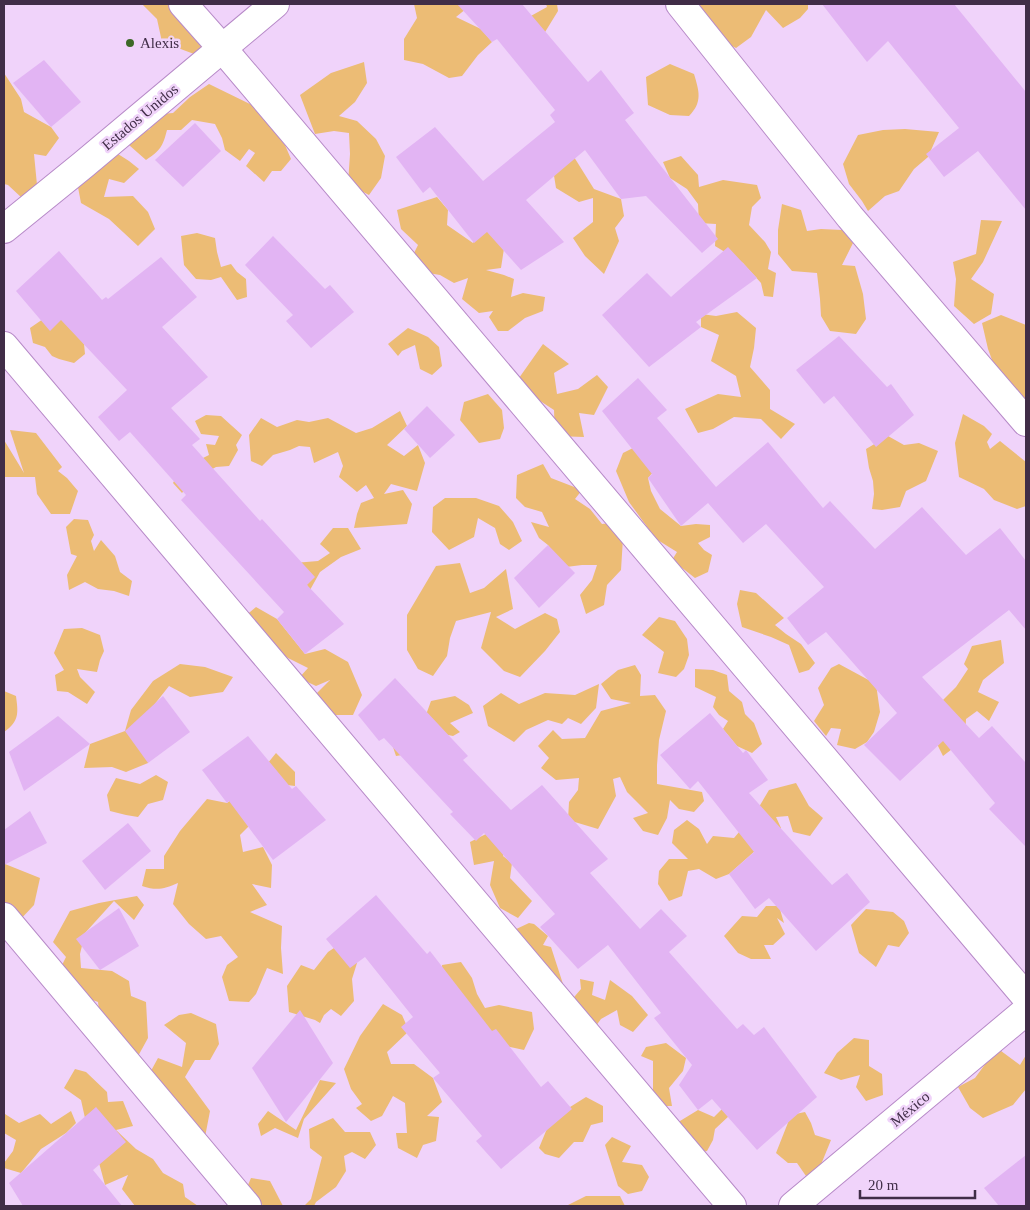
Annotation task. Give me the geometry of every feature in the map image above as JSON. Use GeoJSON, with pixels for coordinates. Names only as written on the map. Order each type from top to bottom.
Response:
{"type":"FeatureCollection","features":[{"type":"Feature","properties":{"kind":"street"},"geometry":{"type":"LineString","coordinates":[[183,4],[1026,997]]}},
{"type":"Feature","properties":{"kind":"street","name":"Estados Unidos"},"geometry":{"type":"LineString","coordinates":[[4,229],[276,4]]}},
{"type":"Feature","properties":{"kind":"street"},"geometry":{"type":"LineString","coordinates":[[680,4],[850,217],[1026,422]]}},
{"type":"Feature","properties":{"kind":"street"},"geometry":{"type":"LineString","coordinates":[[4,346],[732,1206]]}},
{"type":"Feature","properties":{"kind":"street"},"geometry":{"type":"LineString","coordinates":[[4,917],[247,1206]]}},
{"type":"Feature","properties":{"kind":"street","name":"México"},"geometry":{"type":"LineString","coordinates":[[793,1206],[1026,1011]]}},
{"type":"Feature","properties":{"kind":"shaded area"},"geometry":{"type":"Polygon","coordinates":[[[142,4],[183,4],[208,43],[194,54],[162,42],[157,19],[142,4]]]}},
{"type":"Feature","properties":{"kind":"shaded area"},"geometry":{"type":"Polygon","coordinates":[[[414,4],[472,4],[456,17],[481,29],[492,42],[478,55],[462,76],[449,78],[423,64],[404,60],[404,39],[417,18],[414,4]]]}},
{"type":"Feature","properties":{"kind":"shaded area"},"geometry":{"type":"Polygon","coordinates":[[[546,4],[557,4],[558,11],[542,37],[520,22],[547,7],[546,4]]]}},
{"type":"Feature","properties":{"kind":"shaded area"},"geometry":{"type":"Polygon","coordinates":[[[696,4],[808,4],[808,9],[800,18],[783,28],[766,10],[751,37],[736,48],[710,35],[696,4]]]}},
{"type":"Feature","properties":{"kind":"shaded area"},"geometry":{"type":"Polygon","coordinates":[[[364,62],[367,83],[355,102],[339,116],[357,121],[376,139],[385,156],[381,178],[369,195],[348,184],[349,133],[334,131],[315,134],[300,95],[331,73],[364,62]]]}},
{"type":"Feature","properties":{"kind":"shaded area"},"geometry":{"type":"Polygon","coordinates":[[[670,64],[694,74],[699,96],[696,106],[689,116],[670,115],[648,105],[646,77],[670,64]]]}},
{"type":"Feature","properties":{"kind":"shaded area"},"geometry":{"type":"Polygon","coordinates":[[[4,73],[21,99],[24,112],[51,127],[59,138],[46,156],[34,154],[37,185],[22,198],[8,185],[4,184],[4,73]]]}},
{"type":"Feature","properties":{"kind":"shaded area"},"geometry":{"type":"Polygon","coordinates":[[[209,84],[254,106],[285,145],[291,159],[281,171],[272,171],[264,182],[246,166],[255,153],[249,149],[240,161],[225,150],[222,138],[215,124],[192,120],[181,130],[167,130],[160,148],[146,160],[129,145],[134,132],[149,130],[161,114],[173,113],[190,97],[209,84]]]}},
{"type":"Feature","properties":{"kind":"shaded area"},"geometry":{"type":"Polygon","coordinates":[[[905,129],[939,132],[928,157],[914,169],[899,191],[885,196],[868,211],[849,184],[843,164],[858,135],[883,130],[905,129]]]}},
{"type":"Feature","properties":{"kind":"shaded area"},"geometry":{"type":"Polygon","coordinates":[[[569,149],[594,189],[621,199],[624,216],[615,228],[619,241],[604,274],[585,256],[573,238],[593,222],[593,198],[579,202],[556,188],[552,163],[569,149]]]}},
{"type":"Feature","properties":{"kind":"shaded area"},"geometry":{"type":"Polygon","coordinates":[[[118,154],[139,169],[124,183],[109,179],[104,197],[133,196],[148,212],[155,229],[138,246],[109,219],[81,203],[77,182],[96,166],[118,154]]]}},
{"type":"Feature","properties":{"kind":"shaded area"},"geometry":{"type":"Polygon","coordinates":[[[681,156],[698,175],[699,187],[723,180],[757,185],[761,198],[752,207],[749,225],[765,242],[771,252],[768,269],[776,273],[773,297],[764,296],[761,283],[743,263],[715,246],[716,224],[699,223],[698,204],[687,189],[670,178],[663,162],[681,156]]]}},
{"type":"Feature","properties":{"kind":"shaded area"},"geometry":{"type":"Polygon","coordinates":[[[437,197],[448,210],[447,225],[473,243],[488,220],[505,242],[501,268],[486,270],[514,279],[511,297],[523,293],[545,297],[543,311],[525,318],[508,331],[498,331],[489,317],[493,311],[479,313],[462,299],[468,278],[454,283],[440,275],[422,272],[411,259],[418,245],[401,229],[397,210],[437,197]]]}},
{"type":"Feature","properties":{"kind":"shaded area"},"geometry":{"type":"Polygon","coordinates":[[[782,204],[801,210],[807,231],[821,229],[842,230],[853,243],[842,265],[855,266],[863,294],[866,319],[856,334],[830,331],[821,316],[817,273],[792,271],[778,254],[778,230],[782,204]]]}},
{"type":"Feature","properties":{"kind":"shaded area"},"geometry":{"type":"Polygon","coordinates":[[[981,220],[1002,221],[983,262],[971,279],[994,294],[991,314],[974,324],[954,306],[956,279],[953,262],[976,254],[981,220]]]}},
{"type":"Feature","properties":{"kind":"shaded area"},"geometry":{"type":"Polygon","coordinates":[[[197,233],[215,238],[221,267],[231,264],[246,279],[247,297],[237,300],[221,277],[211,280],[196,279],[184,265],[181,236],[197,233]]]}},
{"type":"Feature","properties":{"kind":"shaded area"},"geometry":{"type":"Polygon","coordinates":[[[737,312],[756,328],[750,367],[770,390],[770,409],[795,424],[781,439],[761,419],[734,417],[713,429],[698,433],[685,409],[718,394],[741,397],[736,376],[711,361],[719,335],[701,327],[701,314],[716,316],[737,312]]]}},
{"type":"Feature","properties":{"kind":"shaded area"},"geometry":{"type":"Polygon","coordinates":[[[1001,315],[1026,325],[1026,429],[998,376],[988,349],[982,323],[1001,315]]]}},
{"type":"Feature","properties":{"kind":"shaded area"},"geometry":{"type":"Polygon","coordinates":[[[46,317],[66,320],[84,344],[85,354],[74,363],[52,356],[45,347],[33,343],[30,328],[46,317]]]}},
{"type":"Feature","properties":{"kind":"shaded area"},"geometry":{"type":"Polygon","coordinates":[[[408,328],[428,337],[439,347],[442,366],[432,375],[420,369],[415,345],[402,351],[398,356],[388,344],[408,328]]]}},
{"type":"Feature","properties":{"kind":"shaded area"},"geometry":{"type":"Polygon","coordinates":[[[543,344],[569,364],[554,373],[557,394],[578,389],[597,375],[608,387],[594,415],[579,413],[584,437],[555,436],[554,410],[531,395],[519,378],[543,344]]]}},
{"type":"Feature","properties":{"kind":"shaded area"},"geometry":{"type":"Polygon","coordinates":[[[488,394],[502,410],[504,428],[500,439],[479,443],[460,420],[464,402],[488,394]]]}},
{"type":"Feature","properties":{"kind":"shaded area"},"geometry":{"type":"Polygon","coordinates":[[[400,411],[407,426],[387,445],[404,456],[418,445],[425,463],[417,491],[391,484],[384,494],[403,490],[412,504],[407,524],[354,528],[361,503],[374,498],[366,485],[357,492],[339,477],[343,466],[338,452],[314,463],[310,447],[299,446],[273,455],[262,466],[251,461],[249,435],[261,418],[277,427],[297,420],[309,422],[328,418],[356,433],[372,428],[400,411]]]}},
{"type":"Feature","properties":{"kind":"shaded area"},"geometry":{"type":"Polygon","coordinates":[[[963,414],[984,426],[992,434],[987,442],[990,449],[1000,441],[1026,462],[1026,506],[1017,509],[994,500],[984,489],[959,477],[955,443],[963,414]]]}},
{"type":"Feature","properties":{"kind":"shaded area"},"geometry":{"type":"Polygon","coordinates":[[[206,415],[221,416],[242,435],[236,445],[238,450],[229,466],[216,467],[192,480],[182,493],[173,483],[181,468],[209,455],[206,444],[215,445],[219,436],[201,434],[195,421],[206,415]]]}},
{"type":"Feature","properties":{"kind":"shaded area"},"geometry":{"type":"Polygon","coordinates":[[[10,430],[36,433],[62,467],[58,471],[78,491],[70,514],[51,514],[37,494],[35,477],[4,477],[4,440],[24,473],[10,430]]]}},
{"type":"Feature","properties":{"kind":"shaded area"},"geometry":{"type":"Polygon","coordinates":[[[888,436],[904,445],[919,443],[938,451],[926,481],[906,491],[900,507],[882,510],[872,509],[873,481],[866,449],[888,436]]]}},
{"type":"Feature","properties":{"kind":"shaded area"},"geometry":{"type":"Polygon","coordinates":[[[639,445],[667,456],[648,478],[651,491],[660,509],[681,526],[710,525],[710,537],[698,543],[712,555],[708,572],[695,578],[672,560],[677,552],[656,539],[629,502],[616,471],[623,453],[639,445]]]}},
{"type":"Feature","properties":{"kind":"shaded area"},"geometry":{"type":"Polygon","coordinates":[[[543,464],[551,478],[582,490],[575,499],[590,509],[602,524],[624,522],[621,570],[607,585],[604,605],[586,614],[580,595],[592,580],[597,565],[558,568],[548,545],[539,538],[531,522],[549,527],[542,512],[525,507],[516,498],[517,475],[543,464]]]}},
{"type":"Feature","properties":{"kind":"shaded area"},"geometry":{"type":"Polygon","coordinates":[[[445,498],[476,498],[499,506],[513,522],[522,541],[509,550],[500,544],[495,528],[478,518],[474,537],[449,550],[432,532],[433,507],[445,498]]]}},
{"type":"Feature","properties":{"kind":"shaded area"},"geometry":{"type":"Polygon","coordinates":[[[74,519],[88,520],[94,535],[91,541],[94,551],[101,540],[115,556],[120,572],[132,581],[129,596],[114,591],[98,589],[85,582],[69,590],[67,575],[77,556],[71,554],[66,527],[74,519]]]}},
{"type":"Feature","properties":{"kind":"shaded area"},"geometry":{"type":"Polygon","coordinates":[[[333,528],[348,528],[361,549],[341,557],[320,572],[310,590],[294,563],[318,561],[330,553],[320,544],[333,528]]]}},
{"type":"Feature","properties":{"kind":"shaded area"},"geometry":{"type":"Polygon","coordinates":[[[460,563],[470,593],[484,588],[506,569],[513,609],[496,617],[515,629],[545,613],[557,619],[560,632],[520,677],[504,671],[481,648],[491,612],[456,621],[450,638],[447,656],[433,676],[418,669],[407,650],[407,615],[436,566],[460,563]]]}},
{"type":"Feature","properties":{"kind":"shaded area"},"geometry":{"type":"Polygon","coordinates":[[[740,590],[756,593],[784,618],[775,625],[801,644],[815,663],[809,670],[799,673],[789,645],[742,627],[737,604],[740,590]]]}},
{"type":"Feature","properties":{"kind":"shaded area"},"geometry":{"type":"Polygon","coordinates":[[[256,607],[277,619],[305,654],[325,649],[348,662],[362,695],[353,715],[332,715],[313,697],[330,680],[316,686],[299,678],[308,668],[276,650],[244,617],[256,607]]]}},
{"type":"Feature","properties":{"kind":"shaded area"},"geometry":{"type":"Polygon","coordinates":[[[659,617],[675,621],[687,639],[689,655],[684,669],[676,677],[658,673],[664,652],[642,635],[659,617]]]}},
{"type":"Feature","properties":{"kind":"shaded area"},"geometry":{"type":"Polygon","coordinates":[[[82,628],[100,635],[104,651],[97,672],[77,669],[80,677],[95,692],[87,704],[68,692],[57,691],[55,675],[64,670],[54,653],[64,629],[82,628]]]}},
{"type":"Feature","properties":{"kind":"shaded area"},"geometry":{"type":"Polygon","coordinates":[[[1001,640],[1004,663],[983,680],[978,692],[999,702],[989,721],[977,711],[966,719],[965,739],[943,756],[930,730],[940,703],[956,687],[968,669],[964,664],[972,646],[1001,640]]]}},
{"type":"Feature","properties":{"kind":"shaded area"},"geometry":{"type":"Polygon","coordinates":[[[180,664],[205,667],[233,677],[223,692],[190,697],[169,686],[154,705],[148,763],[126,772],[112,767],[84,768],[90,744],[125,731],[131,710],[153,681],[180,664]]]}},
{"type":"Feature","properties":{"kind":"shaded area"},"geometry":{"type":"Polygon","coordinates":[[[839,664],[876,684],[880,712],[874,732],[867,742],[855,749],[837,745],[841,729],[831,728],[826,736],[814,721],[824,705],[818,688],[831,668],[839,664]]]}},
{"type":"Feature","properties":{"kind":"shaded area"},"geometry":{"type":"Polygon","coordinates":[[[635,665],[641,675],[640,696],[655,695],[666,711],[659,740],[657,784],[702,792],[704,801],[694,812],[679,809],[670,800],[667,818],[658,835],[643,831],[633,818],[648,813],[627,792],[620,777],[613,779],[616,796],[598,829],[568,820],[569,802],[578,790],[579,778],[556,780],[541,768],[549,758],[538,746],[553,730],[562,739],[585,738],[601,711],[631,703],[611,699],[601,684],[618,670],[635,665]]]}},
{"type":"Feature","properties":{"kind":"shaded area"},"geometry":{"type":"Polygon","coordinates":[[[695,669],[713,670],[727,675],[729,691],[742,702],[745,714],[754,723],[762,744],[752,753],[737,746],[723,729],[728,721],[719,715],[713,707],[716,697],[695,687],[695,669]]]}},
{"type":"Feature","properties":{"kind":"shaded area"},"geometry":{"type":"Polygon","coordinates":[[[599,684],[596,708],[581,724],[568,718],[562,724],[548,720],[526,730],[514,742],[488,726],[483,706],[501,693],[519,704],[545,693],[575,695],[599,684]]]}},
{"type":"Feature","properties":{"kind":"shaded area"},"geometry":{"type":"Polygon","coordinates":[[[4,691],[16,696],[17,716],[13,724],[4,732],[4,691]]]}},
{"type":"Feature","properties":{"kind":"shaded area"},"geometry":{"type":"Polygon","coordinates":[[[455,696],[469,705],[473,713],[450,723],[460,732],[453,736],[434,732],[408,754],[396,756],[392,744],[423,723],[431,701],[455,696]]]}},
{"type":"Feature","properties":{"kind":"shaded area"},"geometry":{"type":"Polygon","coordinates":[[[276,753],[295,772],[295,786],[279,784],[260,815],[240,835],[243,852],[263,847],[272,865],[271,888],[252,884],[267,905],[250,912],[282,926],[283,974],[267,968],[256,994],[249,1002],[229,1001],[222,977],[227,965],[238,957],[221,936],[206,939],[189,924],[173,904],[178,883],[160,889],[142,886],[146,869],[164,869],[164,856],[180,831],[207,799],[227,803],[251,784],[276,753]]]}},
{"type":"Feature","properties":{"kind":"shaded area"},"geometry":{"type":"Polygon","coordinates":[[[156,775],[168,782],[163,800],[148,804],[138,817],[110,811],[107,795],[116,778],[140,784],[156,775]]]}},
{"type":"Feature","properties":{"kind":"shaded area"},"geometry":{"type":"Polygon","coordinates":[[[796,783],[809,806],[823,818],[810,836],[793,832],[788,816],[776,817],[781,828],[729,874],[716,879],[699,869],[688,871],[682,896],[669,901],[658,884],[659,871],[669,859],[688,859],[672,843],[674,830],[687,820],[699,829],[707,844],[713,836],[734,838],[756,812],[769,790],[796,783]]]}},
{"type":"Feature","properties":{"kind":"shaded area"},"geometry":{"type":"Polygon","coordinates":[[[494,830],[508,837],[503,856],[512,863],[510,878],[532,901],[518,918],[500,908],[490,885],[494,861],[474,865],[470,842],[494,830]]]}},
{"type":"Feature","properties":{"kind":"shaded area"},"geometry":{"type":"Polygon","coordinates":[[[5,864],[40,878],[34,905],[18,922],[4,911],[5,864]]]}},
{"type":"Feature","properties":{"kind":"shaded area"},"geometry":{"type":"Polygon","coordinates":[[[137,896],[144,905],[134,920],[114,901],[85,933],[80,954],[81,968],[112,971],[129,981],[131,996],[146,1002],[148,1038],[137,1058],[101,1027],[98,1002],[52,985],[66,957],[53,942],[70,911],[99,903],[137,896]]]}},
{"type":"Feature","properties":{"kind":"shaded area"},"geometry":{"type":"Polygon","coordinates":[[[766,906],[779,906],[784,923],[777,918],[785,934],[773,945],[764,945],[771,959],[751,959],[738,953],[724,936],[742,916],[757,917],[766,906]]]}},
{"type":"Feature","properties":{"kind":"shaded area"},"geometry":{"type":"Polygon","coordinates":[[[866,909],[893,912],[904,921],[909,933],[899,947],[888,945],[876,967],[859,953],[851,925],[866,909]]]}},
{"type":"Feature","properties":{"kind":"shaded area"},"geometry":{"type":"Polygon","coordinates":[[[529,923],[534,924],[548,936],[543,945],[551,947],[566,996],[512,931],[529,923]]]}},
{"type":"Feature","properties":{"kind":"shaded area"},"geometry":{"type":"Polygon","coordinates":[[[340,944],[357,963],[352,979],[354,1001],[341,1016],[331,1009],[324,1015],[320,1023],[289,1012],[287,986],[301,965],[314,970],[328,952],[340,944]]]}},
{"type":"Feature","properties":{"kind":"shaded area"},"geometry":{"type":"Polygon","coordinates":[[[461,962],[472,978],[477,994],[485,1008],[499,1005],[532,1012],[534,1029],[524,1050],[496,1044],[440,1073],[435,1058],[443,980],[442,965],[461,962]]]}},
{"type":"Feature","properties":{"kind":"shaded area"},"geometry":{"type":"Polygon","coordinates":[[[580,979],[594,982],[592,995],[605,1000],[610,980],[632,996],[648,1015],[633,1032],[620,1025],[617,1010],[601,1019],[590,1034],[569,1003],[581,989],[580,979]]]}},
{"type":"Feature","properties":{"kind":"shaded area"},"geometry":{"type":"Polygon","coordinates":[[[383,1004],[402,1015],[409,1031],[387,1052],[391,1064],[414,1064],[433,1078],[442,1102],[427,1116],[439,1117],[436,1141],[423,1145],[417,1158],[398,1148],[396,1133],[407,1133],[405,1103],[393,1096],[382,1116],[371,1121],[356,1108],[362,1104],[351,1089],[344,1069],[360,1036],[383,1004]]]}},
{"type":"Feature","properties":{"kind":"shaded area"},"geometry":{"type":"Polygon","coordinates":[[[191,1013],[216,1024],[219,1044],[210,1060],[195,1060],[185,1077],[210,1111],[205,1137],[146,1085],[158,1058],[182,1067],[186,1043],[164,1025],[179,1015],[191,1013]]]}},
{"type":"Feature","properties":{"kind":"shaded area"},"geometry":{"type":"Polygon","coordinates":[[[854,1038],[869,1040],[869,1066],[882,1074],[883,1095],[866,1101],[856,1087],[860,1075],[841,1080],[824,1073],[837,1053],[854,1038]]]}},
{"type":"Feature","properties":{"kind":"shaded area"},"geometry":{"type":"Polygon","coordinates":[[[666,1043],[686,1058],[683,1071],[669,1088],[672,1106],[661,1106],[653,1099],[653,1061],[641,1056],[646,1047],[666,1043]]]}},
{"type":"Feature","properties":{"kind":"shaded area"},"geometry":{"type":"Polygon","coordinates":[[[997,1048],[1020,1065],[1026,1055],[1026,1089],[1013,1105],[983,1118],[970,1108],[958,1087],[975,1078],[997,1048]]]}},
{"type":"Feature","properties":{"kind":"shaded area"},"geometry":{"type":"Polygon","coordinates":[[[75,1069],[86,1072],[107,1092],[108,1102],[123,1101],[133,1126],[116,1130],[136,1149],[153,1159],[163,1173],[183,1184],[185,1197],[198,1206],[135,1206],[122,1189],[128,1175],[105,1185],[87,1127],[81,1100],[64,1088],[75,1069]]]}},
{"type":"Feature","properties":{"kind":"shaded area"},"geometry":{"type":"Polygon","coordinates":[[[320,1080],[336,1083],[304,1119],[298,1138],[275,1128],[261,1136],[258,1124],[268,1111],[296,1130],[320,1080]]]}},
{"type":"Feature","properties":{"kind":"shaded area"},"geometry":{"type":"Polygon","coordinates":[[[586,1097],[603,1106],[603,1122],[591,1125],[583,1142],[574,1142],[559,1158],[545,1154],[539,1148],[551,1119],[586,1097]]]}},
{"type":"Feature","properties":{"kind":"shaded area"},"geometry":{"type":"Polygon","coordinates":[[[723,1108],[730,1115],[715,1129],[713,1140],[707,1151],[686,1156],[674,1139],[680,1121],[698,1110],[714,1117],[723,1108]]]}},
{"type":"Feature","properties":{"kind":"shaded area"},"geometry":{"type":"Polygon","coordinates":[[[4,1111],[5,1114],[19,1123],[40,1114],[51,1124],[71,1111],[76,1123],[66,1133],[41,1149],[21,1173],[4,1168],[4,1163],[13,1151],[16,1140],[4,1133],[4,1111]]]}},
{"type":"Feature","properties":{"kind":"shaded area"},"geometry":{"type":"Polygon","coordinates":[[[805,1112],[815,1135],[831,1140],[820,1167],[806,1176],[797,1163],[788,1163],[776,1153],[791,1115],[805,1112]]]}},
{"type":"Feature","properties":{"kind":"shaded area"},"geometry":{"type":"Polygon","coordinates":[[[333,1118],[345,1132],[370,1132],[376,1145],[365,1159],[352,1152],[344,1156],[346,1171],[336,1187],[316,1202],[314,1206],[304,1206],[311,1199],[322,1157],[310,1148],[309,1129],[333,1118]]]}},
{"type":"Feature","properties":{"kind":"shaded area"},"geometry":{"type":"Polygon","coordinates":[[[612,1137],[631,1146],[622,1162],[642,1165],[649,1177],[642,1191],[628,1194],[618,1186],[605,1145],[612,1137]]]}},
{"type":"Feature","properties":{"kind":"shaded area"},"geometry":{"type":"Polygon","coordinates":[[[251,1178],[270,1181],[283,1206],[264,1206],[245,1192],[251,1178]]]}},
{"type":"Feature","properties":{"kind":"shaded area"},"geometry":{"type":"Polygon","coordinates":[[[586,1196],[620,1196],[625,1206],[566,1206],[586,1196]]]}},
{"type":"Feature","properties":{"kind":"building"},"geometry":{"type":"Polygon","coordinates":[[[457,4],[522,4],[588,82],[601,70],[634,113],[625,120],[718,239],[702,253],[646,196],[621,199],[585,150],[526,200],[564,242],[521,270],[487,232],[474,243],[430,187],[423,193],[396,157],[435,127],[483,181],[555,122],[550,115],[555,110],[497,39],[492,42],[457,4]]]}},
{"type":"Feature","properties":{"kind":"building"},"geometry":{"type":"Polygon","coordinates":[[[822,4],[954,4],[1026,92],[1026,210],[978,151],[944,177],[926,154],[959,128],[888,41],[867,62],[822,4]]]}},
{"type":"Feature","properties":{"kind":"building"},"geometry":{"type":"Polygon","coordinates":[[[44,60],[81,102],[51,127],[13,83],[44,60]]]}},
{"type":"Feature","properties":{"kind":"building"},"geometry":{"type":"Polygon","coordinates":[[[195,123],[221,151],[183,187],[155,160],[195,123]]]}},
{"type":"Feature","properties":{"kind":"building"},"geometry":{"type":"Polygon","coordinates":[[[273,236],[325,289],[330,285],[354,312],[311,348],[286,321],[293,315],[245,265],[273,236]]]}},
{"type":"Feature","properties":{"kind":"building"},"geometry":{"type":"Polygon","coordinates":[[[728,247],[757,278],[696,322],[701,327],[649,367],[602,315],[647,273],[671,297],[728,247]]]}},
{"type":"Feature","properties":{"kind":"building"},"geometry":{"type":"Polygon","coordinates":[[[59,251],[102,300],[106,297],[108,299],[161,257],[197,297],[162,327],[208,377],[171,408],[200,439],[192,445],[260,521],[262,519],[315,577],[307,585],[344,624],[305,654],[277,619],[284,612],[181,500],[186,495],[130,432],[119,441],[98,417],[127,390],[61,320],[50,331],[16,291],[59,251]]]}},
{"type":"Feature","properties":{"kind":"building"},"geometry":{"type":"Polygon","coordinates":[[[839,336],[887,387],[891,384],[914,415],[876,447],[834,396],[824,404],[796,370],[839,336]]]}},
{"type":"Feature","properties":{"kind":"building"},"geometry":{"type":"Polygon","coordinates":[[[638,378],[667,410],[657,418],[716,487],[768,442],[823,508],[830,501],[875,549],[922,507],[966,555],[1000,528],[1026,561],[1026,630],[1009,610],[922,677],[979,738],[992,726],[1026,763],[1026,847],[989,809],[995,803],[943,741],[900,781],[864,745],[897,713],[826,632],[808,645],[787,618],[824,587],[766,524],[743,543],[708,503],[681,526],[648,478],[652,474],[602,411],[638,378]]]}},
{"type":"Feature","properties":{"kind":"building"},"geometry":{"type":"Polygon","coordinates":[[[427,406],[455,435],[430,458],[404,429],[427,406]]]}},
{"type":"Feature","properties":{"kind":"building"},"geometry":{"type":"Polygon","coordinates":[[[548,545],[575,573],[539,608],[514,578],[548,545]]]}},
{"type":"Feature","properties":{"kind":"building"},"geometry":{"type":"Polygon","coordinates":[[[395,678],[468,756],[463,760],[511,810],[542,785],[608,859],[590,873],[640,929],[661,909],[687,936],[669,952],[737,1029],[743,1024],[754,1035],[764,1027],[817,1097],[757,1150],[712,1099],[698,1110],[679,1085],[692,1065],[654,1018],[661,1013],[608,945],[578,969],[540,927],[555,914],[484,833],[476,841],[450,814],[453,812],[384,738],[379,741],[358,715],[395,678]]]}},
{"type":"Feature","properties":{"kind":"building"},"geometry":{"type":"Polygon","coordinates":[[[163,696],[190,732],[148,763],[125,731],[163,696]]]}},
{"type":"Feature","properties":{"kind":"building"},"geometry":{"type":"Polygon","coordinates":[[[710,713],[743,753],[746,750],[768,780],[749,793],[832,885],[847,873],[870,902],[816,951],[769,898],[755,909],[729,874],[754,852],[698,781],[690,789],[660,755],[710,713]]]}},
{"type":"Feature","properties":{"kind":"building"},"geometry":{"type":"Polygon","coordinates":[[[58,716],[90,744],[24,791],[9,752],[58,716]]]}},
{"type":"Feature","properties":{"kind":"building"},"geometry":{"type":"Polygon","coordinates":[[[248,736],[292,789],[296,786],[326,820],[273,860],[229,801],[227,803],[202,770],[248,736]]]}},
{"type":"Feature","properties":{"kind":"building"},"geometry":{"type":"Polygon","coordinates":[[[30,811],[47,843],[4,865],[4,830],[30,811]]]}},
{"type":"Feature","properties":{"kind":"building"},"geometry":{"type":"Polygon","coordinates":[[[128,823],[151,851],[105,890],[82,861],[128,823]]]}},
{"type":"Feature","properties":{"kind":"building"},"geometry":{"type":"Polygon","coordinates":[[[376,895],[427,954],[430,951],[492,1031],[496,1029],[541,1087],[548,1081],[572,1109],[501,1169],[476,1141],[482,1136],[433,1078],[440,1073],[401,1027],[413,1017],[365,957],[350,968],[326,939],[376,895]]]}},
{"type":"Feature","properties":{"kind":"building"},"geometry":{"type":"Polygon","coordinates":[[[119,908],[139,946],[100,970],[76,939],[119,908]]]}},
{"type":"Feature","properties":{"kind":"building"},"geometry":{"type":"Polygon","coordinates":[[[300,1010],[333,1063],[286,1122],[252,1068],[300,1010]]]}},
{"type":"Feature","properties":{"kind":"building"},"geometry":{"type":"Polygon","coordinates":[[[96,1107],[126,1142],[93,1170],[122,1206],[23,1206],[9,1183],[96,1107]]]}},
{"type":"Feature","properties":{"kind":"building"},"geometry":{"type":"Polygon","coordinates":[[[1026,1155],[1026,1206],[999,1206],[984,1188],[1026,1155]]]}},
{"type":"Feature","properties":{"kind":"place","name":"Alexis"},"geometry":{"type":"Point","coordinates":[130,43]}}]}
